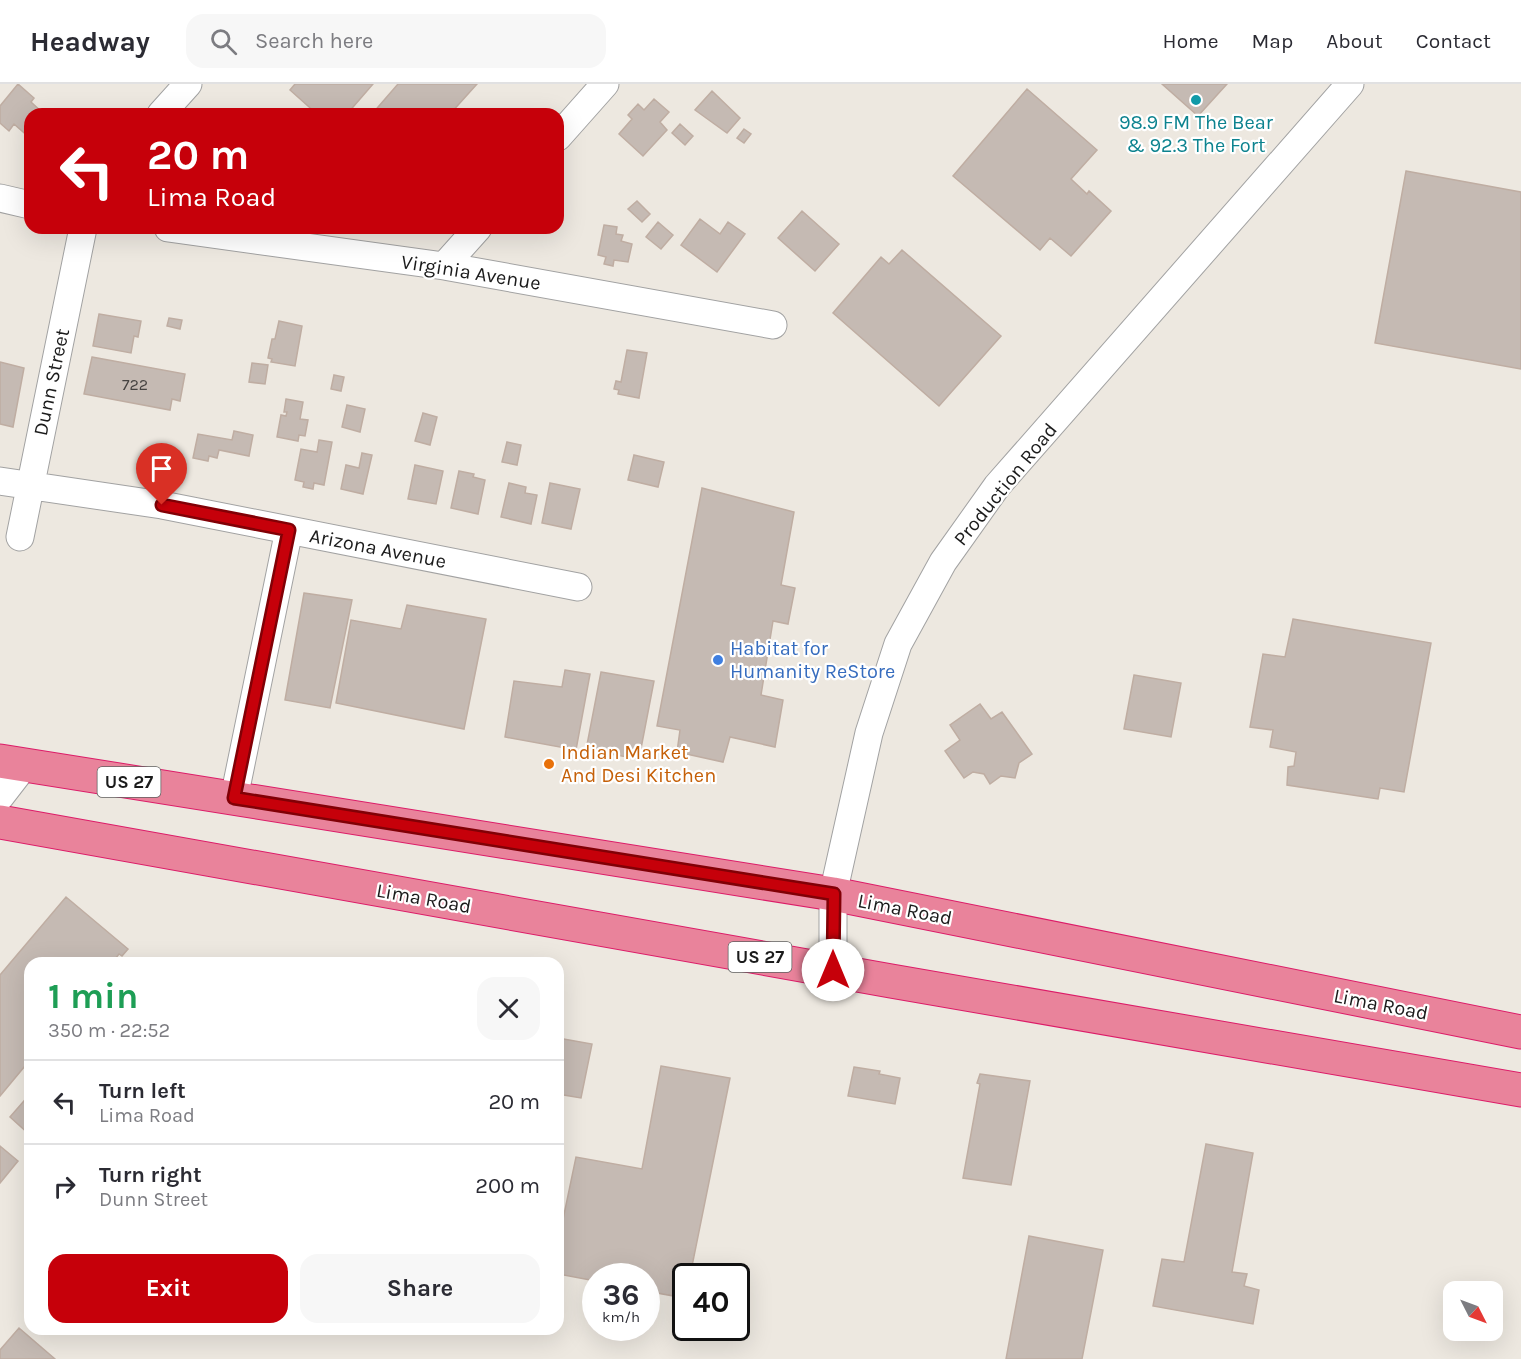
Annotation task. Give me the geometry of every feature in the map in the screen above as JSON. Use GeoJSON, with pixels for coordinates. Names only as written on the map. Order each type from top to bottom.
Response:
{"type":"FeatureCollection","features":[{"type":"Feature","properties":{"kind":"highway","name":"Lima Road"},"geometry":{"type":"LineString","coordinates":[[12,764],[834,894],[1521,1032]]}},
{"type":"Feature","properties":{"kind":"highway","name":"Lima Road"},"geometry":{"type":"LineString","coordinates":[[0,822],[1521,1090]]}},
{"type":"Feature","properties":{"kind":"street"},"geometry":{"type":"LineString","coordinates":[[166,108],[188,84]]}},
{"type":"Feature","properties":{"kind":"street"},"geometry":{"type":"LineString","coordinates":[[564,131],[605,84]]}},
{"type":"Feature","properties":{"kind":"street","name":"Production Road"},"geometry":{"type":"LineString","coordinates":[[833,970],[834,894],[869,733],[898,644],[944,562],[998,486],[1350,84]]}},
{"type":"Feature","properties":{"kind":"street"},"geometry":{"type":"LineString","coordinates":[[0,198],[24,204]]}},
{"type":"Feature","properties":{"kind":"street","name":"Dunn Street"},"geometry":{"type":"LineString","coordinates":[[21,537],[82,234]]}},
{"type":"Feature","properties":{"kind":"street","name":"Virginia Avenue"},"geometry":{"type":"LineString","coordinates":[[212,234],[444,266],[773,326]]}},
{"type":"Feature","properties":{"kind":"street"},"geometry":{"type":"LineString","coordinates":[[444,266],[473,234]]}},
{"type":"Feature","properties":{"kind":"street","name":"Arizona Avenue"},"geometry":{"type":"LineString","coordinates":[[0,481],[162,505],[578,587]]}},
{"type":"Feature","properties":{"kind":"street"},"geometry":{"type":"LineString","coordinates":[[234,798],[289,530]]}},
{"type":"Feature","properties":{"kind":"street"},"geometry":{"type":"LineString","coordinates":[[0,797],[12,764]]}},
{"type":"Feature","properties":{"kind":"building"},"geometry":{"type":"Polygon","coordinates":[[[18,84],[34,98],[31,102],[38,108],[24,108],[24,133],[14,124],[9,131],[0,123],[0,106],[18,84]]]}},
{"type":"Feature","properties":{"kind":"building"},"geometry":{"type":"Polygon","coordinates":[[[295,84],[373,84],[352,108],[310,108],[290,90],[295,84]]]}},
{"type":"Feature","properties":{"kind":"building"},"geometry":{"type":"Polygon","coordinates":[[[398,84],[477,84],[455,108],[377,108],[398,84]]]}},
{"type":"Feature","properties":{"kind":"building","name":"98.9 FM The Bear & 92.3 The Fort"},"geometry":{"type":"Polygon","coordinates":[[[1162,84],[1227,84],[1198,116],[1162,84]]]}},
{"type":"Feature","properties":{"kind":"building"},"geometry":{"type":"Polygon","coordinates":[[[1027,89],[1097,150],[1071,179],[1087,194],[1089,191],[1111,211],[1071,256],[1050,238],[1040,250],[953,176],[1027,89]]]}},
{"type":"Feature","properties":{"kind":"building"},"geometry":{"type":"Polygon","coordinates":[[[712,91],[740,118],[727,133],[695,110],[712,91]]]}},
{"type":"Feature","properties":{"kind":"building"},"geometry":{"type":"Polygon","coordinates":[[[654,99],[669,112],[660,122],[667,130],[643,156],[619,134],[632,119],[628,115],[638,104],[644,110],[654,99]]]}},
{"type":"Feature","properties":{"kind":"building"},"geometry":{"type":"Polygon","coordinates":[[[680,124],[693,136],[685,145],[672,133],[680,124]]]}},
{"type":"Feature","properties":{"kind":"building"},"geometry":{"type":"Polygon","coordinates":[[[744,129],[751,134],[744,143],[737,138],[744,129]]]}},
{"type":"Feature","properties":{"kind":"building"},"geometry":{"type":"Polygon","coordinates":[[[1406,171],[1521,192],[1521,369],[1375,343],[1406,171]]]}},
{"type":"Feature","properties":{"kind":"building"},"geometry":{"type":"Polygon","coordinates":[[[637,201],[650,214],[642,222],[628,209],[637,201]]]}},
{"type":"Feature","properties":{"kind":"building"},"geometry":{"type":"Polygon","coordinates":[[[802,211],[839,244],[815,271],[778,238],[802,211]]]}},
{"type":"Feature","properties":{"kind":"building"},"geometry":{"type":"Polygon","coordinates":[[[700,219],[720,234],[728,222],[745,234],[717,272],[681,245],[700,219]]]}},
{"type":"Feature","properties":{"kind":"building"},"geometry":{"type":"Polygon","coordinates":[[[658,222],[673,235],[661,249],[646,237],[658,222]]]}},
{"type":"Feature","properties":{"kind":"building"},"geometry":{"type":"Polygon","coordinates":[[[604,225],[617,227],[616,234],[623,235],[621,241],[632,244],[628,262],[614,260],[613,266],[604,264],[606,257],[598,255],[604,225]]]}},
{"type":"Feature","properties":{"kind":"building"},"geometry":{"type":"Polygon","coordinates":[[[902,250],[1001,336],[939,406],[833,313],[881,257],[889,264],[902,250]]]}},
{"type":"Feature","properties":{"kind":"building"},"geometry":{"type":"Polygon","coordinates":[[[99,314],[141,321],[138,337],[134,336],[131,353],[93,346],[99,314]]]}},
{"type":"Feature","properties":{"kind":"building"},"geometry":{"type":"Polygon","coordinates":[[[169,318],[182,320],[180,329],[167,326],[169,318]]]}},
{"type":"Feature","properties":{"kind":"building"},"geometry":{"type":"Polygon","coordinates":[[[279,321],[302,326],[295,366],[271,362],[272,359],[268,358],[279,321]]]}},
{"type":"Feature","properties":{"kind":"building"},"geometry":{"type":"Polygon","coordinates":[[[627,350],[647,353],[639,398],[618,394],[619,390],[614,389],[616,381],[621,382],[627,350]]]}},
{"type":"Feature","properties":{"kind":"building"},"geometry":{"type":"Polygon","coordinates":[[[92,357],[185,374],[180,401],[172,399],[170,410],[84,394],[92,357]]]}},
{"type":"Feature","properties":{"kind":"building"},"geometry":{"type":"Polygon","coordinates":[[[0,362],[24,368],[13,427],[0,424],[0,362]]]}},
{"type":"Feature","properties":{"kind":"building"},"geometry":{"type":"Polygon","coordinates":[[[252,363],[268,365],[265,384],[249,382],[252,363]]]}},
{"type":"Feature","properties":{"kind":"building"},"geometry":{"type":"Polygon","coordinates":[[[334,375],[344,377],[341,391],[331,389],[334,375]]]}},
{"type":"Feature","properties":{"kind":"building"},"geometry":{"type":"Polygon","coordinates":[[[286,399],[303,402],[300,419],[308,420],[305,436],[299,435],[298,441],[277,437],[281,415],[286,416],[287,412],[284,412],[286,399]]]}},
{"type":"Feature","properties":{"kind":"building"},"geometry":{"type":"Polygon","coordinates":[[[347,405],[365,409],[360,432],[342,427],[347,405]]]}},
{"type":"Feature","properties":{"kind":"building"},"geometry":{"type":"Polygon","coordinates":[[[423,413],[437,417],[430,445],[415,441],[423,413]]]}},
{"type":"Feature","properties":{"kind":"building"},"geometry":{"type":"Polygon","coordinates":[[[234,431],[253,435],[249,456],[219,450],[217,458],[209,456],[208,461],[193,458],[198,434],[232,440],[234,431]]]}},
{"type":"Feature","properties":{"kind":"building"},"geometry":{"type":"Polygon","coordinates":[[[319,440],[332,442],[324,485],[314,483],[313,489],[303,487],[304,482],[295,480],[301,449],[317,452],[319,440]]]}},
{"type":"Feature","properties":{"kind":"building"},"geometry":{"type":"Polygon","coordinates":[[[507,442],[521,445],[517,465],[502,462],[507,442]]]}},
{"type":"Feature","properties":{"kind":"building"},"geometry":{"type":"Polygon","coordinates":[[[362,453],[372,455],[363,494],[341,489],[346,465],[359,468],[362,453]]]}},
{"type":"Feature","properties":{"kind":"building"},"geometry":{"type":"Polygon","coordinates":[[[634,455],[664,462],[658,487],[628,480],[634,455]]]}},
{"type":"Feature","properties":{"kind":"building"},"geometry":{"type":"Polygon","coordinates":[[[415,465],[443,471],[436,504],[408,499],[415,465]]]}},
{"type":"Feature","properties":{"kind":"building"},"geometry":{"type":"Polygon","coordinates":[[[459,471],[474,474],[473,477],[485,480],[478,514],[451,508],[459,471]]]}},
{"type":"Feature","properties":{"kind":"building"},"geometry":{"type":"Polygon","coordinates":[[[509,483],[526,487],[525,493],[537,495],[531,524],[501,517],[509,483]]]}},
{"type":"Feature","properties":{"kind":"building"},"geometry":{"type":"Polygon","coordinates":[[[550,483],[580,489],[571,529],[542,523],[550,483]]]}},
{"type":"Feature","properties":{"kind":"building","name":"Habitat for Humanity ReStore"},"geometry":{"type":"Polygon","coordinates":[[[702,488],[794,512],[781,585],[795,588],[788,624],[773,621],[761,695],[783,700],[775,747],[730,737],[723,762],[677,752],[680,730],[657,726],[702,488]]]}},
{"type":"Feature","properties":{"kind":"building"},"geometry":{"type":"Polygon","coordinates":[[[304,593],[352,600],[330,708],[285,700],[304,593]]]}},
{"type":"Feature","properties":{"kind":"building"},"geometry":{"type":"Polygon","coordinates":[[[407,605],[486,619],[464,729],[336,703],[351,620],[401,629],[407,605]]]}},
{"type":"Feature","properties":{"kind":"building"},"geometry":{"type":"Polygon","coordinates":[[[1293,619],[1431,643],[1404,792],[1380,788],[1378,799],[1287,785],[1288,767],[1294,766],[1296,752],[1270,747],[1273,730],[1250,727],[1263,654],[1285,657],[1293,619]]]}},
{"type":"Feature","properties":{"kind":"building"},"geometry":{"type":"Polygon","coordinates":[[[565,670],[590,674],[576,750],[505,737],[514,681],[562,687],[565,670]]]}},
{"type":"Feature","properties":{"kind":"building"},"geometry":{"type":"Polygon","coordinates":[[[601,672],[654,681],[639,759],[586,750],[601,672]]]}},
{"type":"Feature","properties":{"kind":"building"},"geometry":{"type":"Polygon","coordinates":[[[1134,675],[1181,683],[1171,737],[1124,729],[1134,675]]]}},
{"type":"Feature","properties":{"kind":"building"},"geometry":{"type":"Polygon","coordinates":[[[980,704],[991,719],[1002,712],[1032,754],[1019,763],[1015,778],[1001,776],[990,784],[984,774],[973,772],[964,778],[945,751],[960,740],[950,725],[980,704]]]}},
{"type":"Feature","properties":{"kind":"building"},"geometry":{"type":"Polygon","coordinates":[[[66,897],[128,949],[122,956],[119,954],[117,957],[24,957],[24,1067],[0,1096],[0,975],[66,897]]]}},
{"type":"Feature","properties":{"kind":"building"},"geometry":{"type":"Polygon","coordinates":[[[564,1039],[592,1044],[581,1098],[564,1095],[564,1039]]]}},
{"type":"Feature","properties":{"kind":"building"},"geometry":{"type":"Polygon","coordinates":[[[661,1066],[730,1078],[693,1263],[672,1263],[672,1296],[660,1294],[660,1263],[582,1263],[582,1278],[564,1275],[564,1215],[576,1157],[642,1169],[661,1066]]]}},
{"type":"Feature","properties":{"kind":"building"},"geometry":{"type":"Polygon","coordinates":[[[854,1067],[880,1071],[879,1074],[900,1078],[895,1104],[848,1096],[854,1067]]]}},
{"type":"Feature","properties":{"kind":"building"},"geometry":{"type":"Polygon","coordinates":[[[980,1074],[1030,1081],[1011,1185],[963,1178],[980,1074]]]}},
{"type":"Feature","properties":{"kind":"building"},"geometry":{"type":"Polygon","coordinates":[[[24,1101],[24,1130],[10,1117],[24,1101]]]}},
{"type":"Feature","properties":{"kind":"building"},"geometry":{"type":"Polygon","coordinates":[[[1206,1144],[1253,1153],[1232,1272],[1247,1274],[1244,1286],[1259,1290],[1253,1324],[1153,1306],[1162,1259],[1184,1262],[1206,1144]]]}},
{"type":"Feature","properties":{"kind":"building"},"geometry":{"type":"Polygon","coordinates":[[[0,1146],[18,1161],[0,1183],[0,1146]]]}},
{"type":"Feature","properties":{"kind":"building"},"geometry":{"type":"Polygon","coordinates":[[[1029,1236],[1103,1250],[1082,1359],[1006,1359],[1029,1236]]]}},
{"type":"Feature","properties":{"kind":"building"},"geometry":{"type":"Polygon","coordinates":[[[19,1328],[24,1335],[27,1335],[55,1359],[0,1359],[0,1350],[19,1328]]]}},
{"type":"Feature","properties":{"kind":"place","name":"98.9 FM The Bear & 92.3 The Fort"},"geometry":{"type":"Point","coordinates":[1196,100]}},
{"type":"Feature","properties":{"kind":"place","name":"Habitat for Humanity ReStore"},"geometry":{"type":"Point","coordinates":[718,660]}},
{"type":"Feature","properties":{"kind":"place","name":"Indian Market And Desi Kitchen"},"geometry":{"type":"Point","coordinates":[549,764]}},
{"type":"Feature","properties":{"kind":"route"},"geometry":{"type":"LineString","coordinates":[[162,505],[289,530],[234,798],[834,894],[833,970]]}}]}
